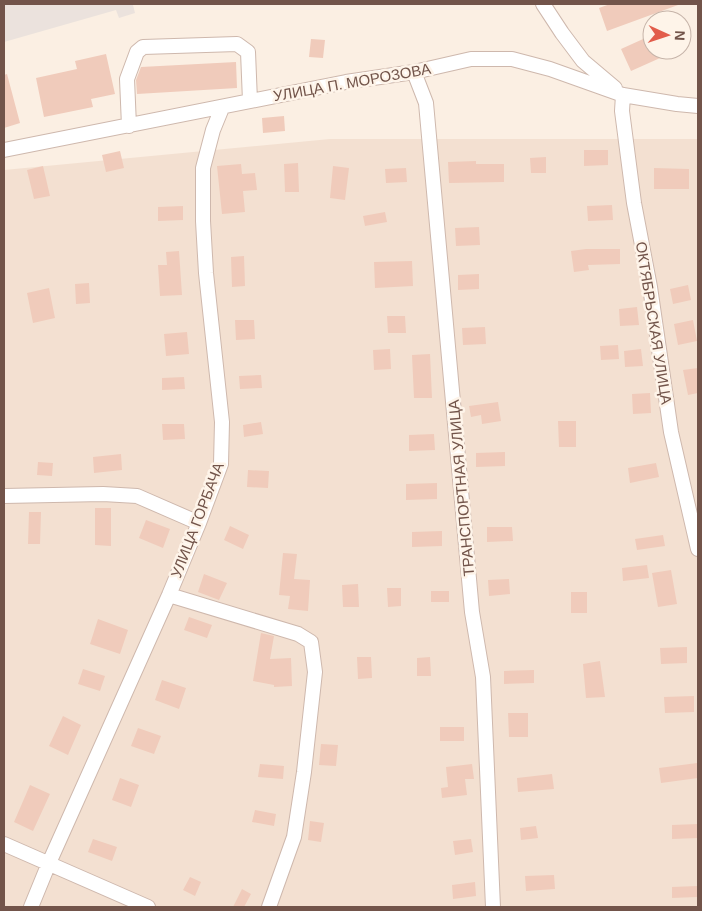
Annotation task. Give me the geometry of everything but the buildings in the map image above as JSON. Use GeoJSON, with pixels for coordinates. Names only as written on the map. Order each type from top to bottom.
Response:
{"type":"FeatureCollection","features":[{"type":"Feature","properties":{"kind":"street"},"geometry":{"type":"LineString","coordinates":[[543,4],[583,61],[623,95]]}},
{"type":"Feature","properties":{"kind":"street"},"geometry":{"type":"LineString","coordinates":[[129,126],[128,80],[137,52],[143,47],[237,44],[248,52],[250,101]]}},
{"type":"Feature","properties":{"kind":"street","name":"УЛИЦА П. МОРОЗОВА"},"geometry":{"type":"LineString","coordinates":[[4,150],[346,82],[414,72],[471,59],[512,59],[550,69],[623,95],[698,106]]}},
{"type":"Feature","properties":{"kind":"street","name":"ТРАНСПОРТНАЯ УЛИЦА"},"geometry":{"type":"LineString","coordinates":[[414,72],[426,103],[472,612],[483,678],[493,907]]}},
{"type":"Feature","properties":{"kind":"street","name":"ОКТЯБРЬСКАЯ УЛИЦА"},"geometry":{"type":"LineString","coordinates":[[623,95],[622,111],[634,203],[650,287],[671,432],[698,548]]}},
{"type":"Feature","properties":{"kind":"street","name":"УЛИЦА ГОРБАЧА"},"geometry":{"type":"LineString","coordinates":[[31,907],[169,595],[221,464],[222,422],[206,273],[203,221],[203,168],[213,130],[222,108]]}},
{"type":"Feature","properties":{"kind":"street"},"geometry":{"type":"LineString","coordinates":[[4,496],[103,494],[136,496],[199,523]]}},
{"type":"Feature","properties":{"kind":"street"},"geometry":{"type":"LineString","coordinates":[[169,595],[298,634],[311,642],[315,672],[304,772],[294,837],[269,907]]}},
{"type":"Feature","properties":{"kind":"street"},"geometry":{"type":"LineString","coordinates":[[4,844],[148,907]]}},
{"type":"Feature","properties":{"kind":"shaded area"},"geometry":{"type":"Polygon","coordinates":[[[4,4],[137,4],[133,5],[135,13],[119,18],[116,10],[4,42],[4,4]]]}},
{"type":"Feature","properties":{"kind":"shaded area"},"geometry":{"type":"Polygon","coordinates":[[[330,139],[698,139],[698,907],[4,907],[4,170],[330,139]]]}}]}
